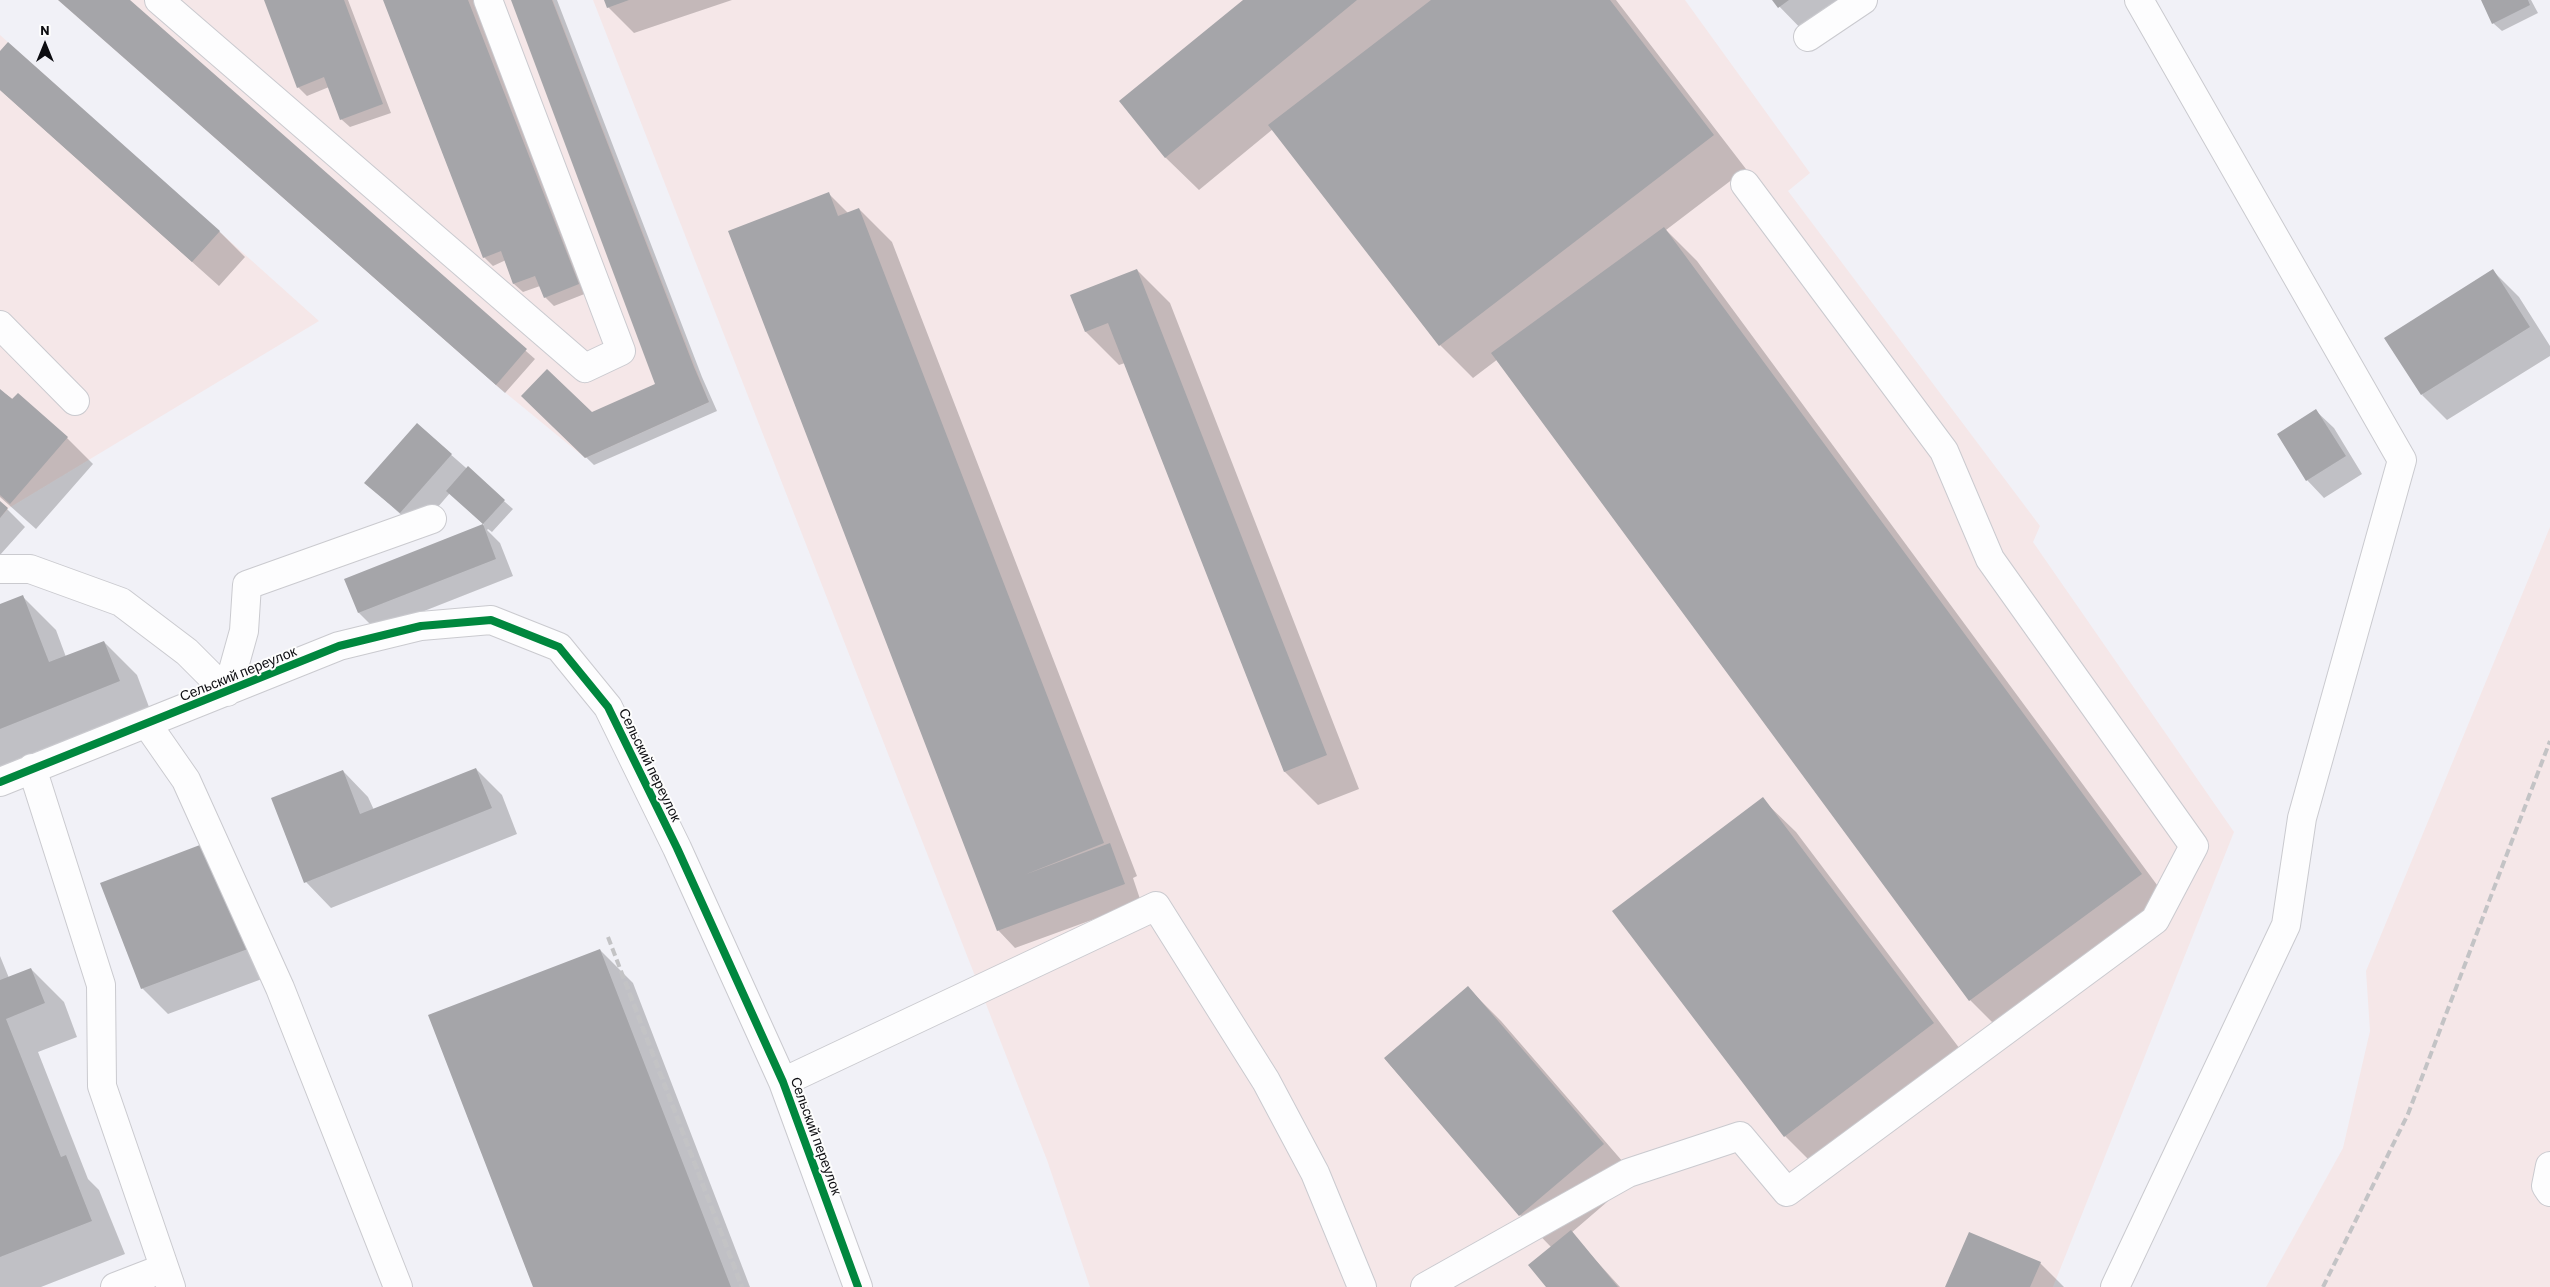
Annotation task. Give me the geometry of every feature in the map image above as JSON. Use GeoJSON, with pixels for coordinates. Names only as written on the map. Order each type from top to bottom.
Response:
{"type":"FeatureCollection","features":[{"type":"Feature","properties":{"kind":"street"},"geometry":{"type":"LineString","coordinates":[[159,0],[585,368],[621,351],[488,0]]}},
{"type":"Feature","properties":{"kind":"street"},"geometry":{"type":"LineString","coordinates":[[1808,37],[1863,0]]}},
{"type":"Feature","properties":{"kind":"street"},"geometry":{"type":"LineString","coordinates":[[2115,1287],[2286,926],[2302,818],[2402,460],[2139,0]]}},
{"type":"Feature","properties":{"kind":"street"},"geometry":{"type":"LineString","coordinates":[[1425,1287],[1628,1173],[1740,1136],[1788,1192],[2156,920],[2194,846],[1990,559],[1944,451],[1745,184]]}},
{"type":"Feature","properties":{"kind":"street"},"geometry":{"type":"LineString","coordinates":[[0,325],[75,401]]}},
{"type":"Feature","properties":{"kind":"street"},"geometry":{"type":"LineString","coordinates":[[0,569],[30,569],[121,602],[187,652],[227,692],[244,631],[247,586],[432,519]]}},
{"type":"Feature","properties":{"kind":"street","name":"Сельский переулок"},"geometry":{"type":"LineString","coordinates":[[0,782],[339,646],[421,626],[491,620],[559,647],[608,708],[677,848],[783,1082],[858,1287]]}},
{"type":"Feature","properties":{"kind":"street"},"geometry":{"type":"LineString","coordinates":[[147,724],[186,780],[280,988],[398,1287]]}},
{"type":"Feature","properties":{"kind":"street"},"geometry":{"type":"LineString","coordinates":[[32,768],[101,985],[102,1086],[168,1278],[114,1287]]}},
{"type":"Feature","properties":{"kind":"street"},"geometry":{"type":"LineString","coordinates":[[783,1082],[1156,906],[1266,1081],[1315,1173],[1362,1287]]}},
{"type":"Feature","properties":{"kind":"street"},"geometry":{"type":"LineString","coordinates":[[2550,1166],[2546,1186],[2550,1192]]}},
{"type":"Feature","properties":{"kind":"shaded area"},"geometry":{"type":"Polygon","coordinates":[[[58,0],[553,0],[709,402],[585,458],[496,385],[58,0]]]}},
{"type":"Feature","properties":{"kind":"shaded area"},"geometry":{"type":"Polygon","coordinates":[[[593,0],[1685,0],[1810,173],[1788,191],[2040,526],[2033,542],[2234,832],[2053,1287],[1090,1287],[1047,1160],[593,0]]]}},
{"type":"Feature","properties":{"kind":"shaded area"},"geometry":{"type":"Polygon","coordinates":[[[0,35],[319,321],[9,508],[0,518],[0,35]]]}},
{"type":"Feature","properties":{"kind":"shaded area"},"geometry":{"type":"Polygon","coordinates":[[[2550,527],[2550,1287],[2266,1287],[2343,1148],[2370,1031],[2366,971],[2550,527]]]}},
{"type":"Feature","properties":{"kind":"building"},"geometry":{"type":"Polygon","coordinates":[[[58,0],[130,0],[527,349],[496,385],[58,0]]]}},
{"type":"Feature","properties":{"kind":"building"},"geometry":{"type":"Polygon","coordinates":[[[264,0],[344,0],[383,104],[340,120],[324,77],[297,88],[264,0]]]}},
{"type":"Feature","properties":{"kind":"building"},"geometry":{"type":"Polygon","coordinates":[[[383,0],[468,0],[579,284],[544,298],[535,276],[513,284],[501,251],[483,258],[383,0]]]}},
{"type":"Feature","properties":{"kind":"building"},"geometry":{"type":"Polygon","coordinates":[[[511,0],[552,0],[709,402],[585,458],[521,396],[547,369],[592,412],[655,384],[511,0]]]}},
{"type":"Feature","properties":{"kind":"building"},"geometry":{"type":"Polygon","coordinates":[[[604,0],[629,0],[607,8],[604,0]]]}},
{"type":"Feature","properties":{"kind":"building"},"geometry":{"type":"Polygon","coordinates":[[[1243,0],[1357,0],[1165,158],[1119,101],[1243,0]]]}},
{"type":"Feature","properties":{"kind":"building"},"geometry":{"type":"Polygon","coordinates":[[[1431,0],[1610,0],[1714,135],[1439,346],[1268,125],[1431,0]]]}},
{"type":"Feature","properties":{"kind":"building"},"geometry":{"type":"Polygon","coordinates":[[[1772,0],[1789,0],[1778,8],[1772,0]]]}},
{"type":"Feature","properties":{"kind":"building"},"geometry":{"type":"Polygon","coordinates":[[[2481,0],[2528,0],[2530,5],[2492,24],[2481,0]]]}},
{"type":"Feature","properties":{"kind":"building"},"geometry":{"type":"Polygon","coordinates":[[[8,42],[220,231],[192,262],[0,90],[0,51],[8,42]]]}},
{"type":"Feature","properties":{"kind":"building"},"geometry":{"type":"Polygon","coordinates":[[[829,192],[838,216],[859,208],[1104,843],[1024,875],[1110,843],[1125,884],[997,931],[728,231],[829,192]]]}},
{"type":"Feature","properties":{"kind":"building"},"geometry":{"type":"Polygon","coordinates":[[[1664,227],[2142,874],[1969,1001],[1491,353],[1664,227]]]}},
{"type":"Feature","properties":{"kind":"building"},"geometry":{"type":"Polygon","coordinates":[[[1137,269],[1327,755],[1284,772],[1108,323],[1085,332],[1070,295],[1137,269]]]}},
{"type":"Feature","properties":{"kind":"building"},"geometry":{"type":"Polygon","coordinates":[[[2493,269],[2530,327],[2421,395],[2384,338],[2493,269]]]}},
{"type":"Feature","properties":{"kind":"building"},"geometry":{"type":"Polygon","coordinates":[[[0,389],[12,399],[18,393],[68,437],[10,504],[0,495],[0,389]]]}},
{"type":"Feature","properties":{"kind":"building"},"geometry":{"type":"Polygon","coordinates":[[[2316,409],[2346,456],[2306,481],[2277,434],[2316,409]]]}},
{"type":"Feature","properties":{"kind":"building"},"geometry":{"type":"Polygon","coordinates":[[[417,423],[452,454],[400,513],[364,483],[417,423]]]}},
{"type":"Feature","properties":{"kind":"building"},"geometry":{"type":"Polygon","coordinates":[[[468,466],[505,500],[483,524],[446,491],[468,466]]]}},
{"type":"Feature","properties":{"kind":"building"},"geometry":{"type":"Polygon","coordinates":[[[0,501],[8,508],[0,518],[0,501]]]}},
{"type":"Feature","properties":{"kind":"building"},"geometry":{"type":"Polygon","coordinates":[[[483,524],[496,559],[358,613],[344,579],[483,524]]]}},
{"type":"Feature","properties":{"kind":"building"},"geometry":{"type":"Polygon","coordinates":[[[23,595],[49,662],[104,641],[120,681],[0,729],[0,604],[23,595]]]}},
{"type":"Feature","properties":{"kind":"building"},"geometry":{"type":"Polygon","coordinates":[[[476,768],[492,808],[304,883],[271,798],[343,770],[360,814],[476,768]]]}},
{"type":"Feature","properties":{"kind":"building"},"geometry":{"type":"Polygon","coordinates":[[[1763,797],[1934,1023],[1784,1137],[1612,911],[1763,797]]]}},
{"type":"Feature","properties":{"kind":"building"},"geometry":{"type":"Polygon","coordinates":[[[213,840],[253,947],[141,989],[100,883],[213,840]]]}},
{"type":"Feature","properties":{"kind":"building"},"geometry":{"type":"Polygon","coordinates":[[[600,949],[731,1287],[533,1287],[428,1015],[600,949]]]}},
{"type":"Feature","properties":{"kind":"building"},"geometry":{"type":"Polygon","coordinates":[[[31,968],[45,1003],[6,1019],[61,1157],[66,1155],[92,1221],[0,1257],[0,980],[31,968]]]}},
{"type":"Feature","properties":{"kind":"building"},"geometry":{"type":"Polygon","coordinates":[[[1468,986],[1604,1144],[1519,1216],[1384,1058],[1468,986]]]}},
{"type":"Feature","properties":{"kind":"building"},"geometry":{"type":"Polygon","coordinates":[[[1571,1230],[1618,1287],[1546,1287],[1528,1265],[1571,1230]]]}},
{"type":"Feature","properties":{"kind":"building"},"geometry":{"type":"Polygon","coordinates":[[[1969,1232],[2041,1262],[2030,1287],[1945,1287],[1969,1232]]]}},
{"type":"Feature","properties":{"kind":"railway"},"geometry":{"type":"LineString","coordinates":[[2323,1287],[2408,1114],[2550,741]]}},
{"type":"Feature","properties":{"kind":"railway"},"geometry":{"type":"LineString","coordinates":[[608,937],[742,1287]]}},
{"type":"Feature","properties":{"kind":"cycle path"},"geometry":{"type":"LineString","coordinates":[[0,782],[339,646],[421,626],[491,620],[559,647],[608,707],[677,848],[783,1082],[858,1287]]}}]}
